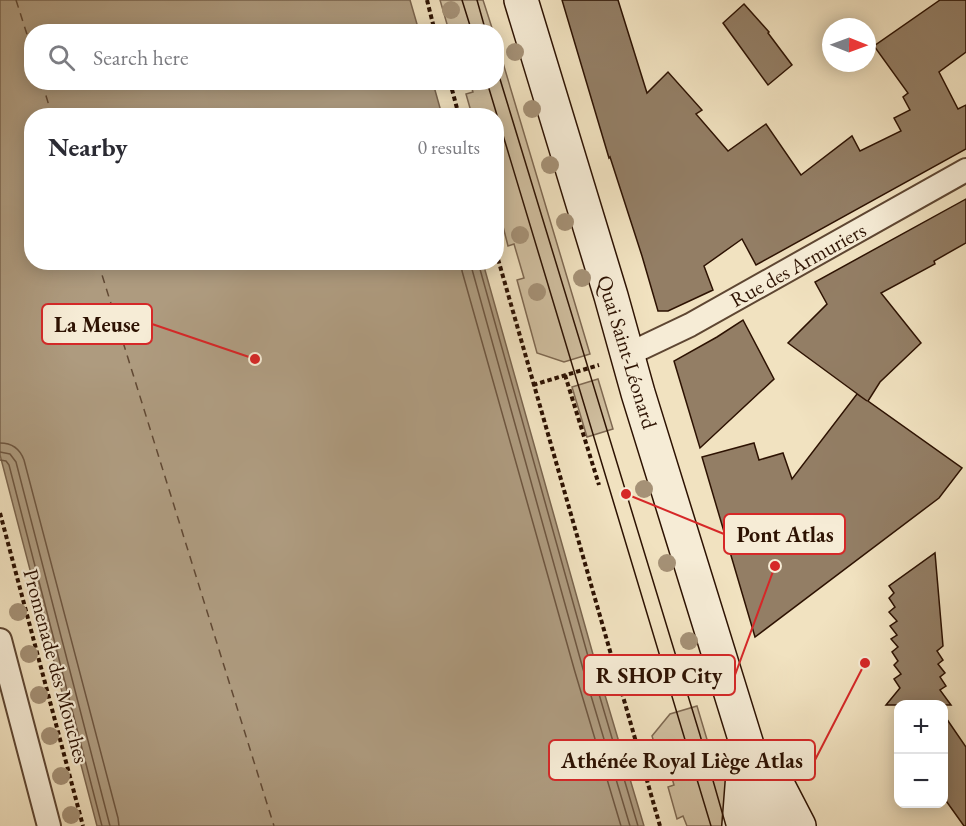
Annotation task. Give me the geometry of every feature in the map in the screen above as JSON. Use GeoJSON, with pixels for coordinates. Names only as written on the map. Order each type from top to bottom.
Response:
{"type":"FeatureCollection","features":[{"type":"Feature","properties":{"kind":"main road","name":"Quai Saint-Léonard"},"geometry":{"type":"LineString","coordinates":[[521,0],[611,296],[615,360],[734,704],[772,826]]}},
{"type":"Feature","properties":{"kind":"main road","name":"Quai Saint-Léonard"},"geometry":{"type":"LineString","coordinates":[[734,704],[750,721],[770,769],[799,826]]}},
{"type":"Feature","properties":{"kind":"main road","name":"Quai Saint-Léonard"},"geometry":{"type":"LineString","coordinates":[[739,826],[746,744]]}},
{"type":"Feature","properties":{"kind":"street","name":"Rue des Armuriers"},"geometry":{"type":"LineString","coordinates":[[615,360],[690,325],[966,171]]}},
{"type":"Feature","properties":{"kind":"street"},"geometry":{"type":"LineString","coordinates":[[0,640],[49,826]]}},
{"type":"Feature","properties":{"kind":"path"},"geometry":{"type":"LineString","coordinates":[[427,0],[433,24]]}},
{"type":"Feature","properties":{"kind":"path"},"geometry":{"type":"LineString","coordinates":[[452,90],[457,108]]}},
{"type":"Feature","properties":{"kind":"path"},"geometry":{"type":"LineString","coordinates":[[501,270],[660,826]]}},
{"type":"Feature","properties":{"kind":"path"},"geometry":{"type":"LineString","coordinates":[[533,385],[615,360]]}},
{"type":"Feature","properties":{"kind":"path"},"geometry":{"type":"LineString","coordinates":[[565,375],[599,485]]}},
{"type":"Feature","properties":{"kind":"path","name":"Promenade des Mouches"},"geometry":{"type":"LineString","coordinates":[[0,513],[83,826]]}},
{"type":"Feature","properties":{"kind":"path"},"geometry":{"type":"LineString","coordinates":[[653,666],[658,681]]}},
{"type":"Feature","properties":{"kind":"path"},"geometry":{"type":"LineString","coordinates":[[622,692],[690,672]]}},
{"type":"Feature","properties":{"kind":"shaded area"},"geometry":{"type":"Polygon","coordinates":[[[440,0],[483,0],[491,24],[447,24],[440,0]]]}},
{"type":"Feature","properties":{"kind":"shaded area"},"geometry":{"type":"Polygon","coordinates":[[[504,66],[590,354],[564,362],[537,353],[517,280],[524,278],[514,244],[508,246],[504,230],[504,108],[470,108],[466,94],[473,92],[472,90],[504,90],[504,66]]]}},
{"type":"Feature","properties":{"kind":"shaded area"},"geometry":{"type":"Polygon","coordinates":[[[598,379],[613,429],[587,437],[572,387],[598,379]]]}},
{"type":"Feature","properties":{"kind":"shaded area"},"geometry":{"type":"Polygon","coordinates":[[[697,706],[714,763],[729,758],[728,812],[722,826],[687,826],[683,816],[677,819],[668,787],[674,785],[666,757],[659,759],[652,736],[670,714],[697,706]]]}},
{"type":"Feature","properties":{"kind":"water"},"geometry":{"type":"Polygon","coordinates":[[[0,0],[410,0],[417,24],[24,24],[24,90],[435,90],[440,108],[24,108],[24,270],[485,270],[596,665],[644,826],[97,826],[0,455],[0,0]]]}},
{"type":"Feature","properties":{"kind":"building"},"geometry":{"type":"Polygon","coordinates":[[[562,0],[618,0],[647,93],[668,72],[702,110],[696,114],[728,151],[766,124],[801,175],[852,136],[860,151],[901,131],[894,118],[910,110],[903,97],[908,93],[876,49],[876,45],[940,0],[966,0],[966,52],[939,72],[958,109],[966,105],[966,149],[756,265],[742,239],[704,266],[713,290],[668,311],[658,311],[562,0]]]}},
{"type":"Feature","properties":{"kind":"building"},"geometry":{"type":"Polygon","coordinates":[[[744,4],[769,32],[792,65],[768,85],[723,23],[744,4]]]}},
{"type":"Feature","properties":{"kind":"building"},"geometry":{"type":"Polygon","coordinates":[[[966,199],[966,243],[934,261],[935,264],[881,293],[921,343],[880,382],[868,401],[962,468],[939,498],[755,637],[702,457],[754,443],[759,460],[783,453],[792,479],[857,394],[867,401],[788,343],[827,304],[815,282],[966,199]]]}},
{"type":"Feature","properties":{"kind":"building"},"geometry":{"type":"Polygon","coordinates":[[[743,320],[774,379],[700,448],[674,361],[743,320]]]}},
{"type":"Feature","properties":{"kind":"building"},"geometry":{"type":"Polygon","coordinates":[[[935,553],[943,646],[937,651],[943,660],[938,664],[945,673],[940,677],[946,686],[940,690],[947,700],[894,700],[894,705],[886,705],[900,688],[894,679],[901,674],[894,665],[898,661],[892,652],[898,647],[891,639],[897,635],[890,626],[897,621],[889,612],[895,607],[889,598],[894,593],[889,586],[935,553]]]}},
{"type":"Feature","properties":{"kind":"building"},"geometry":{"type":"Polygon","coordinates":[[[948,721],[966,747],[966,826],[948,804],[948,721]]]}},
{"type":"Feature","properties":{"kind":"ferry route"},"geometry":{"type":"LineString","coordinates":[[16,0],[24,25]]}},
{"type":"Feature","properties":{"kind":"ferry route"},"geometry":{"type":"LineString","coordinates":[[44,90],[50,108]]}},
{"type":"Feature","properties":{"kind":"ferry route"},"geometry":{"type":"LineString","coordinates":[[100,270],[274,826]]}},
{"type":"Feature","properties":{"kind":"tram line"},"geometry":{"type":"LineString","coordinates":[[462,0],[470,24]]}},
{"type":"Feature","properties":{"kind":"tram line"},"geometry":{"type":"LineString","coordinates":[[477,0],[484,24]]}},
{"type":"Feature","properties":{"kind":"tram line"},"geometry":{"type":"LineString","coordinates":[[489,90],[495,108]]}},
{"type":"Feature","properties":{"kind":"tram line"},"geometry":{"type":"LineString","coordinates":[[503,90],[726,826]]}},
{"type":"Feature","properties":{"kind":"tram line"},"geometry":{"type":"LineString","coordinates":[[504,138],[711,826]]}},
{"type":"Feature","properties":{"kind":"place","name":"La Meuse"},"geometry":{"type":"Point","coordinates":[255,359]}},
{"type":"Feature","properties":{"kind":"place","name":"Pont Atlas"},"geometry":{"type":"Point","coordinates":[626,494]}},
{"type":"Feature","properties":{"kind":"place","name":"R SHOP City"},"geometry":{"type":"Point","coordinates":[775,566]}},
{"type":"Feature","properties":{"kind":"place","name":"Athénée Royal Liège Atlas"},"geometry":{"type":"Point","coordinates":[865,663]}}]}
